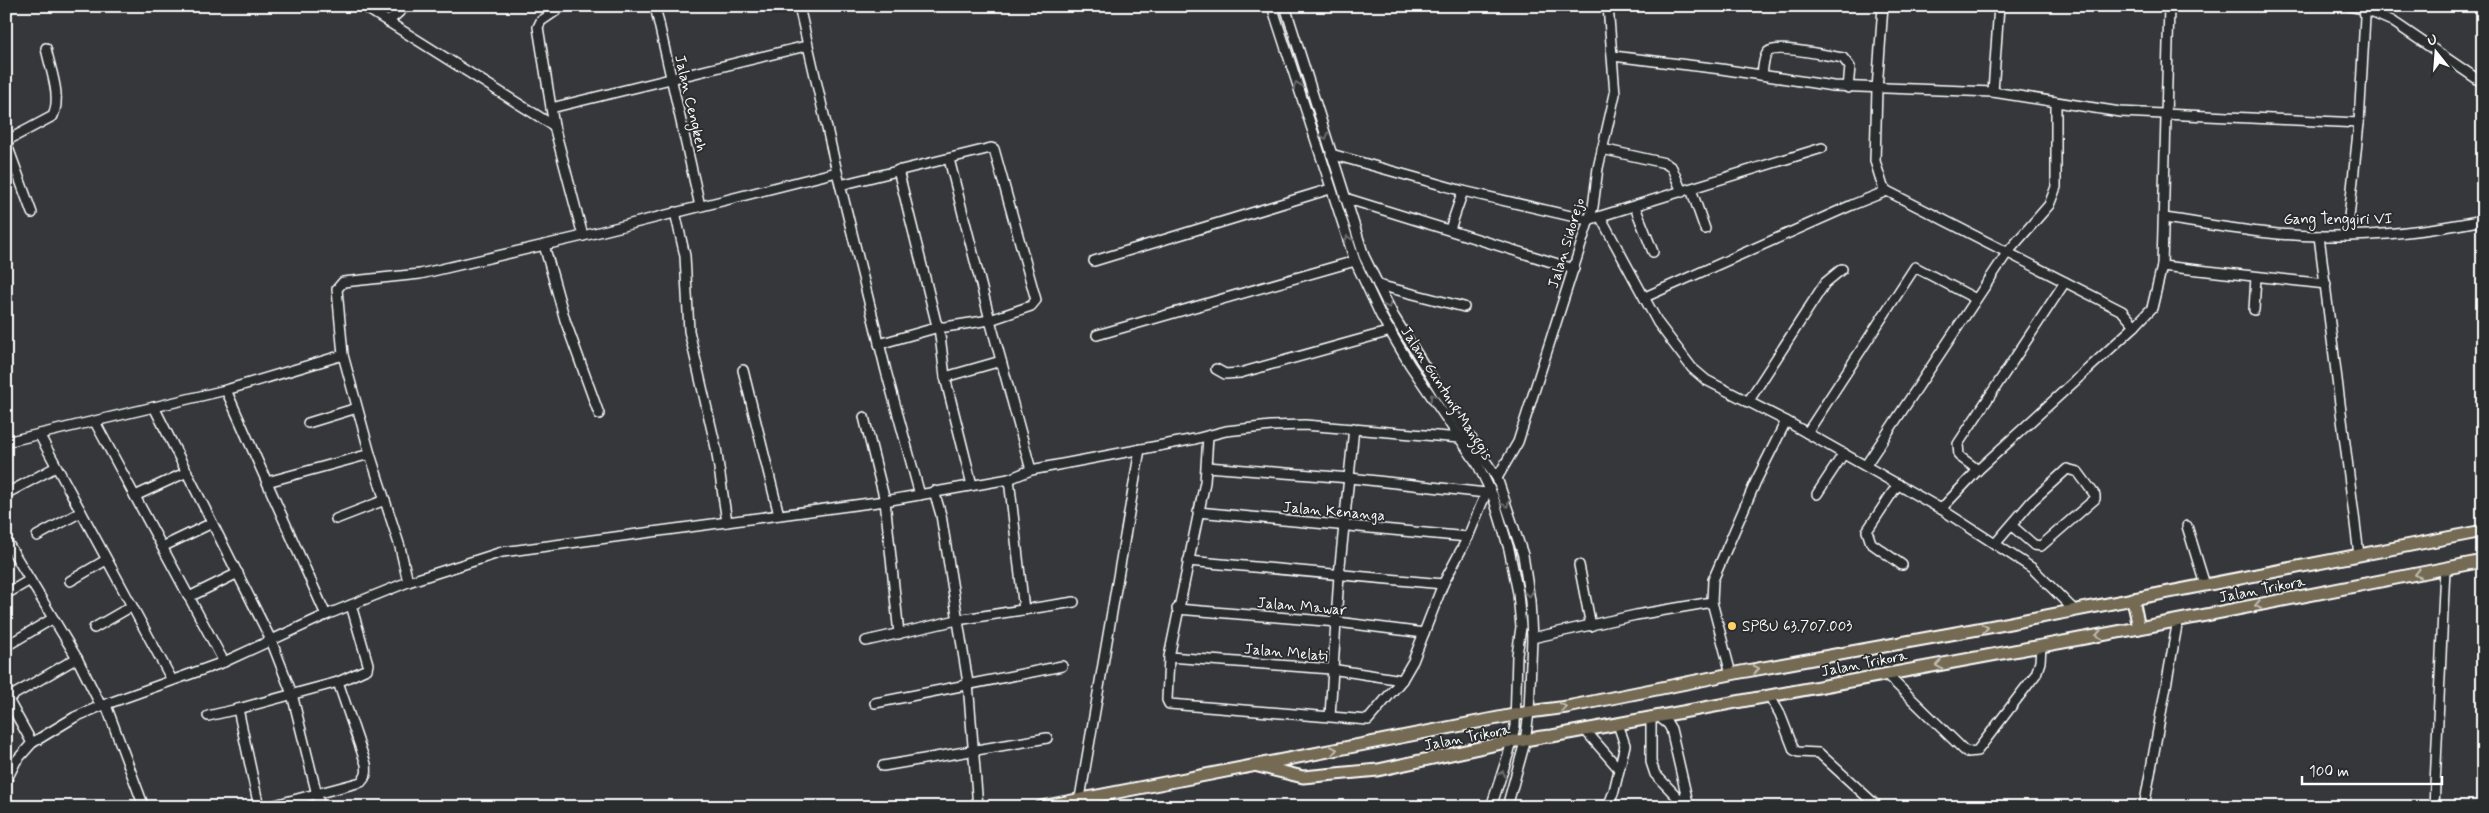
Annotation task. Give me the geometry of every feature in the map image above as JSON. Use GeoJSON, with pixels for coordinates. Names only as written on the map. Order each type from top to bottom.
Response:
{"type":"FeatureCollection","features":[{"type":"Feature","properties":{"kind":"main road","name":"Jalan Trikora"},"geometry":{"type":"LineString","coordinates":[[1041,807],[1252,765],[1529,712],[1566,707],[2483,531]]}},
{"type":"Feature","properties":{"kind":"main road","name":"Jalan Trikora"},"geometry":{"type":"LineString","coordinates":[[1252,765],[1303,777],[1378,770],[1511,741],[1524,742],[1540,736],[1585,730],[1770,697],[2140,628],[2483,561]]}},
{"type":"Feature","properties":{"kind":"main road"},"geometry":{"type":"LineString","coordinates":[[2133,599],[2140,628]]}},
{"type":"Feature","properties":{"kind":"main road"},"geometry":{"type":"LineString","coordinates":[[1301,756],[1298,765],[1303,777]]}},
{"type":"Feature","properties":{"kind":"street"},"geometry":{"type":"LineString","coordinates":[[363,6],[554,126]]}},
{"type":"Feature","properties":{"kind":"street"},"geometry":{"type":"LineString","coordinates":[[388,22],[406,6]]}},
{"type":"Feature","properties":{"kind":"street"},"geometry":{"type":"LineString","coordinates":[[563,6],[541,22],[538,27],[554,126],[583,236]]}},
{"type":"Feature","properties":{"kind":"street","name":"Jalan Cengkeh"},"geometry":{"type":"LineString","coordinates":[[655,6],[700,206]]}},
{"type":"Feature","properties":{"kind":"street"},"geometry":{"type":"LineString","coordinates":[[799,6],[806,46],[879,344],[920,495]]}},
{"type":"Feature","properties":{"kind":"street","name":"Jalan Guntung Manggis"},"geometry":{"type":"LineString","coordinates":[[1272,6],[1355,261],[1391,331],[1478,465],[1509,549],[1518,593],[1520,636],[1514,716],[1515,726],[1490,807]]}},
{"type":"Feature","properties":{"kind":"street","name":"Jalan Guntung Manggis"},"geometry":{"type":"LineString","coordinates":[[1285,6],[1294,40],[1364,256],[1393,315],[1424,367],[1497,478],[1523,555],[1530,601],[1532,638],[1529,712],[1524,742],[1507,807]]}},
{"type":"Feature","properties":{"kind":"street","name":"Jalan Sidorejo"},"geometry":{"type":"LineString","coordinates":[[1497,478],[1518,442],[1593,207],[1602,149],[1615,94],[1608,6]]}},
{"type":"Feature","properties":{"kind":"street"},"geometry":{"type":"LineString","coordinates":[[1883,6],[1877,90],[1875,161],[1883,186],[1887,191],[2122,311],[2135,326]]}},
{"type":"Feature","properties":{"kind":"street"},"geometry":{"type":"LineString","coordinates":[[1993,92],[1999,6]]}},
{"type":"Feature","properties":{"kind":"street"},"geometry":{"type":"LineString","coordinates":[[1941,509],[1978,470],[2135,326],[2152,308],[2162,266],[2164,115],[2169,6]]}},
{"type":"Feature","properties":{"kind":"street"},"geometry":{"type":"LineString","coordinates":[[2349,6],[2364,9],[2392,21],[2483,83]]}},
{"type":"Feature","properties":{"kind":"street"},"geometry":{"type":"LineString","coordinates":[[2347,236],[2359,123],[2364,9]]}},
{"type":"Feature","properties":{"kind":"street"},"geometry":{"type":"LineString","coordinates":[[1283,43],[1294,40]]}},
{"type":"Feature","properties":{"kind":"street"},"geometry":{"type":"LineString","coordinates":[[551,108],[806,46]]}},
{"type":"Feature","properties":{"kind":"street"},"geometry":{"type":"LineString","coordinates":[[32,213],[6,141],[53,116],[57,100],[46,48]]}},
{"type":"Feature","properties":{"kind":"street"},"geometry":{"type":"LineString","coordinates":[[1762,75],[1766,54],[1770,51],[1776,49],[1808,52],[1843,58],[1850,67],[1848,88]]}},
{"type":"Feature","properties":{"kind":"street"},"geometry":{"type":"LineString","coordinates":[[1613,56],[1848,88],[1993,92],[2120,112],[2359,123]]}},
{"type":"Feature","properties":{"kind":"street"},"geometry":{"type":"LineString","coordinates":[[1866,465],[2007,253],[2049,205],[2054,196],[2056,102]]}},
{"type":"Feature","properties":{"kind":"street"},"geometry":{"type":"LineString","coordinates":[[840,185],[898,170],[949,160],[991,148],[996,151],[1036,300],[1031,306],[990,320],[939,327],[879,344]]}},
{"type":"Feature","properties":{"kind":"street"},"geometry":{"type":"LineString","coordinates":[[1331,154],[1463,191],[1588,220],[1601,218],[1822,148]]}},
{"type":"Feature","properties":{"kind":"street"},"geometry":{"type":"LineString","coordinates":[[1602,149],[1665,163],[1672,168],[1682,192]]}},
{"type":"Feature","properties":{"kind":"street"},"geometry":{"type":"LineString","coordinates":[[949,160],[1031,470]]}},
{"type":"Feature","properties":{"kind":"street"},"geometry":{"type":"LineString","coordinates":[[898,170],[934,314],[939,327],[944,377],[972,485]]}},
{"type":"Feature","properties":{"kind":"street"},"geometry":{"type":"LineString","coordinates":[[408,582],[400,547],[370,454],[343,355],[337,290],[343,282],[420,274],[583,236],[837,172]]}},
{"type":"Feature","properties":{"kind":"street"},"geometry":{"type":"LineString","coordinates":[[1094,261],[1330,189]]}},
{"type":"Feature","properties":{"kind":"street"},"geometry":{"type":"LineString","coordinates":[[1691,189],[1705,229]]}},
{"type":"Feature","properties":{"kind":"street"},"geometry":{"type":"LineString","coordinates":[[1450,230],[1463,191]]}},
{"type":"Feature","properties":{"kind":"street"},"geometry":{"type":"LineString","coordinates":[[1645,297],[1852,204],[1887,191]]}},
{"type":"Feature","properties":{"kind":"street"},"geometry":{"type":"LineString","coordinates":[[1345,198],[1574,268]]}},
{"type":"Feature","properties":{"kind":"street"},"geometry":{"type":"LineString","coordinates":[[1635,207],[1653,252]]}},
{"type":"Feature","properties":{"kind":"street"},"geometry":{"type":"LineString","coordinates":[[675,212],[684,256],[689,331],[716,448],[727,522]]}},
{"type":"Feature","properties":{"kind":"street"},"geometry":{"type":"LineString","coordinates":[[1601,218],[1658,323],[1692,368],[1706,380],[1786,420],[1941,509],[2032,568],[2074,610]]}},
{"type":"Feature","properties":{"kind":"street","name":"Gang Tenggiri VI"},"geometry":{"type":"LineString","coordinates":[[2164,218],[2271,233],[2319,236],[2388,234],[2444,228],[2483,220]]}},
{"type":"Feature","properties":{"kind":"street"},"geometry":{"type":"LineString","coordinates":[[2319,236],[2359,554]]}},
{"type":"Feature","properties":{"kind":"street"},"geometry":{"type":"LineString","coordinates":[[544,245],[565,320],[599,414]]}},
{"type":"Feature","properties":{"kind":"street"},"geometry":{"type":"LineString","coordinates":[[1098,335],[1355,261]]}},
{"type":"Feature","properties":{"kind":"street"},"geometry":{"type":"LineString","coordinates":[[2162,266],[2326,284]]}},
{"type":"Feature","properties":{"kind":"street"},"geometry":{"type":"LineString","coordinates":[[1807,433],[1915,267],[1976,299]]}},
{"type":"Feature","properties":{"kind":"street"},"geometry":{"type":"LineString","coordinates":[[1748,402],[1825,283],[1842,269]]}},
{"type":"Feature","properties":{"kind":"street"},"geometry":{"type":"LineString","coordinates":[[2254,310],[2256,276]]}},
{"type":"Feature","properties":{"kind":"street"},"geometry":{"type":"LineString","coordinates":[[1978,470],[1959,456],[1958,444],[2065,282]]}},
{"type":"Feature","properties":{"kind":"street"},"geometry":{"type":"LineString","coordinates":[[1378,285],[1464,307]]}},
{"type":"Feature","properties":{"kind":"street"},"geometry":{"type":"LineString","coordinates":[[1216,369],[1225,374],[1240,374],[1391,331]]}},
{"type":"Feature","properties":{"kind":"street"},"geometry":{"type":"LineString","coordinates":[[6,442],[226,390],[343,355]]}},
{"type":"Feature","properties":{"kind":"street"},"geometry":{"type":"LineString","coordinates":[[944,377],[1001,361]]}},
{"type":"Feature","properties":{"kind":"street"},"geometry":{"type":"LineString","coordinates":[[743,370],[779,515]]}},
{"type":"Feature","properties":{"kind":"street"},"geometry":{"type":"LineString","coordinates":[[226,390],[326,615]]}},
{"type":"Feature","properties":{"kind":"street"},"geometry":{"type":"LineString","coordinates":[[154,408],[271,640],[292,694],[320,807]]}},
{"type":"Feature","properties":{"kind":"street"},"geometry":{"type":"LineString","coordinates":[[308,423],[358,408]]}},
{"type":"Feature","properties":{"kind":"street"},"geometry":{"type":"LineString","coordinates":[[864,417],[886,501],[899,634]]}},
{"type":"Feature","properties":{"kind":"street"},"geometry":{"type":"LineString","coordinates":[[1731,674],[1712,602],[1713,580],[1756,481],[1786,420]]}},
{"type":"Feature","properties":{"kind":"street"},"geometry":{"type":"LineString","coordinates":[[95,422],[224,662]]}},
{"type":"Feature","properties":{"kind":"street"},"geometry":{"type":"LineString","coordinates":[[6,780],[11,760],[32,743],[75,717],[224,662],[326,615],[408,582],[508,550],[886,501],[1009,479],[1031,470],[1226,431],[1271,426],[1305,425],[1472,439]]}},
{"type":"Feature","properties":{"kind":"street"},"geometry":{"type":"LineString","coordinates":[[1330,716],[1331,669],[1337,622],[1339,575],[1354,428]]}},
{"type":"Feature","properties":{"kind":"street"},"geometry":{"type":"LineString","coordinates":[[39,434],[172,680]]}},
{"type":"Feature","properties":{"kind":"street"},"geometry":{"type":"LineString","coordinates":[[1207,467],[1488,490],[1468,537],[1443,584],[1414,661],[1402,680],[1365,722],[1330,716],[1170,704],[1168,700],[1169,656],[1207,467],[1208,436]]}},
{"type":"Feature","properties":{"kind":"street"},"geometry":{"type":"LineString","coordinates":[[1080,798],[1140,449]]}},
{"type":"Feature","properties":{"kind":"street"},"geometry":{"type":"LineString","coordinates":[[1817,494],[1844,453]]}},
{"type":"Feature","properties":{"kind":"street"},"geometry":{"type":"LineString","coordinates":[[267,482],[370,454]]}},
{"type":"Feature","properties":{"kind":"street"},"geometry":{"type":"LineString","coordinates":[[11,491],[56,467]]}},
{"type":"Feature","properties":{"kind":"street"},"geometry":{"type":"LineString","coordinates":[[1995,544],[2032,501],[2067,469],[2078,472],[2095,495],[2095,499],[2040,546],[2034,545],[2012,526]]}},
{"type":"Feature","properties":{"kind":"street"},"geometry":{"type":"LineString","coordinates":[[135,496],[187,472]]}},
{"type":"Feature","properties":{"kind":"street"},"geometry":{"type":"LineString","coordinates":[[1009,479],[1024,610]]}},
{"type":"Feature","properties":{"kind":"street"},"geometry":{"type":"LineString","coordinates":[[1898,484],[1867,531],[1871,543],[1902,565]]}},
{"type":"Feature","properties":{"kind":"street"},"geometry":{"type":"LineString","coordinates":[[934,491],[941,515],[968,683],[978,807]]}},
{"type":"Feature","properties":{"kind":"street"},"geometry":{"type":"LineString","coordinates":[[336,519],[385,500]]}},
{"type":"Feature","properties":{"kind":"street"},"geometry":{"type":"LineString","coordinates":[[37,536],[81,512]]}},
{"type":"Feature","properties":{"kind":"street","name":"Jalan Kenanga"},"geometry":{"type":"LineString","coordinates":[[1198,512],[1468,537]]}},
{"type":"Feature","properties":{"kind":"street"},"geometry":{"type":"LineString","coordinates":[[162,546],[212,523]]}},
{"type":"Feature","properties":{"kind":"street"},"geometry":{"type":"LineString","coordinates":[[2187,526],[2205,585]]}},
{"type":"Feature","properties":{"kind":"street"},"geometry":{"type":"LineString","coordinates":[[6,540],[104,705],[144,807]]}},
{"type":"Feature","properties":{"kind":"street"},"geometry":{"type":"LineString","coordinates":[[70,581],[106,560]]}},
{"type":"Feature","properties":{"kind":"street"},"geometry":{"type":"LineString","coordinates":[[1188,561],[1443,584]]}},
{"type":"Feature","properties":{"kind":"street"},"geometry":{"type":"LineString","coordinates":[[1579,565],[1591,626]]}},
{"type":"Feature","properties":{"kind":"street"},"geometry":{"type":"LineString","coordinates":[[2434,807],[2445,568]]}},
{"type":"Feature","properties":{"kind":"street"},"geometry":{"type":"LineString","coordinates":[[189,597],[238,573]]}},
{"type":"Feature","properties":{"kind":"street"},"geometry":{"type":"LineString","coordinates":[[6,594],[30,580]]}},
{"type":"Feature","properties":{"kind":"street"},"geometry":{"type":"LineString","coordinates":[[866,641],[957,620],[1074,602]]}},
{"type":"Feature","properties":{"kind":"street"},"geometry":{"type":"LineString","coordinates":[[1532,638],[1712,602]]}},
{"type":"Feature","properties":{"kind":"street"},"geometry":{"type":"LineString","coordinates":[[208,716],[338,682],[367,669],[368,664],[350,605]]}},
{"type":"Feature","properties":{"kind":"street"},"geometry":{"type":"LineString","coordinates":[[94,628],[132,606]]}},
{"type":"Feature","properties":{"kind":"street","name":"Jalan Mawar"},"geometry":{"type":"LineString","coordinates":[[1177,609],[1337,622],[1424,633]]}},
{"type":"Feature","properties":{"kind":"street"},"geometry":{"type":"LineString","coordinates":[[6,646],[52,619]]}},
{"type":"Feature","properties":{"kind":"street"},"geometry":{"type":"LineString","coordinates":[[2144,807],[2178,620]]}},
{"type":"Feature","properties":{"kind":"street"},"geometry":{"type":"LineString","coordinates":[[1886,674],[1964,750],[1972,752],[1977,751],[2036,674],[2040,662],[2041,646]]}},
{"type":"Feature","properties":{"kind":"street","name":"Jalan Melati"},"geometry":{"type":"LineString","coordinates":[[1169,656],[1331,669],[1402,680]]}},
{"type":"Feature","properties":{"kind":"street"},"geometry":{"type":"LineString","coordinates":[[32,743],[11,711],[7,697],[77,658]]}},
{"type":"Feature","properties":{"kind":"street"},"geometry":{"type":"LineString","coordinates":[[875,703],[968,683],[1062,666]]}},
{"type":"Feature","properties":{"kind":"street"},"geometry":{"type":"LineString","coordinates":[[267,807],[361,782],[367,773],[338,682]]}},
{"type":"Feature","properties":{"kind":"street"},"geometry":{"type":"LineString","coordinates":[[1770,697],[1780,714],[1794,750],[1798,752],[1819,753],[1878,807]]}},
{"type":"Feature","properties":{"kind":"street"},"geometry":{"type":"LineString","coordinates":[[238,709],[259,807]]}},
{"type":"Feature","properties":{"kind":"street"},"geometry":{"type":"LineString","coordinates":[[1654,717],[1668,724],[1671,729],[1680,766],[1680,778],[1688,807],[1655,774],[1651,762],[1654,717]]}},
{"type":"Feature","properties":{"kind":"street"},"geometry":{"type":"LineString","coordinates":[[1608,807],[1614,791],[1625,745],[1618,724]]}},
{"type":"Feature","properties":{"kind":"street"},"geometry":{"type":"LineString","coordinates":[[1585,730],[1620,769]]}},
{"type":"Feature","properties":{"kind":"street"},"geometry":{"type":"LineString","coordinates":[[883,766],[973,749],[1047,738]]}},
{"type":"Feature","properties":{"kind":"place","name":"SPBU 63.707.003"},"geometry":{"type":"Point","coordinates":[1732,626]}}]}
